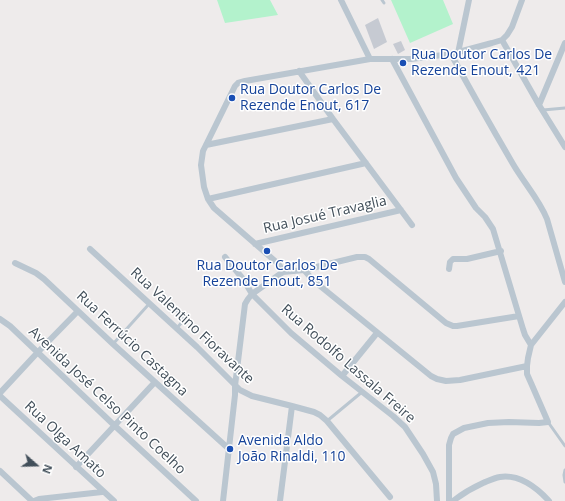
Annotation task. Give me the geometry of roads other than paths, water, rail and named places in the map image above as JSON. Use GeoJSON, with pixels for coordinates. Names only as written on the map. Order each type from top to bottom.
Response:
{"type":"FeatureCollection","features":[{"type":"Feature","properties":{"kind":"street"},"geometry":{"type":"LineString","coordinates":[[341,0],[370,59]]}},
{"type":"Feature","properties":{"kind":"street"},"geometry":{"type":"LineString","coordinates":[[458,53],[469,0]]}},
{"type":"Feature","properties":{"kind":"street"},"geometry":{"type":"LineString","coordinates":[[283,272],[275,261],[214,208],[208,199],[202,178],[201,165],[203,151],[233,89],[238,83],[370,59],[428,58],[458,53],[492,44],[502,40],[512,27],[522,0]]}},
{"type":"Feature","properties":{"kind":"street"},"geometry":{"type":"LineString","coordinates":[[502,40],[540,108],[565,147]]}},
{"type":"Feature","properties":{"kind":"street"},"geometry":{"type":"LineString","coordinates":[[540,108],[565,43]]}},
{"type":"Feature","properties":{"kind":"street"},"geometry":{"type":"LineString","coordinates":[[451,54],[508,156],[543,209],[565,282]]}},
{"type":"Feature","properties":{"kind":"street"},"geometry":{"type":"LineString","coordinates":[[392,59],[456,178],[476,208],[494,229],[525,335],[531,345]]}},
{"type":"Feature","properties":{"kind":"street"},"geometry":{"type":"LineString","coordinates":[[299,71],[412,225]]}},
{"type":"Feature","properties":{"kind":"street"},"geometry":{"type":"LineString","coordinates":[[206,145],[333,119]]}},
{"type":"Feature","properties":{"kind":"street"},"geometry":{"type":"LineString","coordinates":[[208,199],[366,163]]}},
{"type":"Feature","properties":{"kind":"street","name":"Rua Josué Travaglia"},"geometry":{"type":"LineString","coordinates":[[255,244],[401,210]]}},
{"type":"Feature","properties":{"kind":"street","name":"Rua Valentino Fioravante"},"geometry":{"type":"LineString","coordinates":[[90,248],[197,347],[240,390],[252,396],[314,412],[320,415],[327,421],[390,498]]}},
{"type":"Feature","properties":{"kind":"street"},"geometry":{"type":"LineString","coordinates":[[449,269],[450,262],[454,259],[467,259],[501,251]]}},
{"type":"Feature","properties":{"kind":"street","name":"Rua Rodolfo Lassala Freire"},"geometry":{"type":"LineString","coordinates":[[225,257],[243,279],[252,294],[291,333],[393,416],[405,428],[423,454],[433,472],[436,484],[437,501]]}},
{"type":"Feature","properties":{"kind":"street"},"geometry":{"type":"LineString","coordinates":[[223,501],[244,310],[248,299],[252,294],[283,272],[304,270],[357,257],[365,258],[453,326],[519,316]]}},
{"type":"Feature","properties":{"kind":"street","name":"Rua Ferrúcio Castagna"},"geometry":{"type":"LineString","coordinates":[[15,263],[33,271],[44,279],[228,449]]}},
{"type":"Feature","properties":{"kind":"street"},"geometry":{"type":"LineString","coordinates":[[304,270],[319,285],[431,376],[441,380],[460,380],[526,366]]}},
{"type":"Feature","properties":{"kind":"street"},"geometry":{"type":"LineString","coordinates":[[449,501],[450,445],[453,434],[464,428],[488,423],[509,422],[539,424],[548,422],[527,374],[526,366],[531,345],[565,302]]}},
{"type":"Feature","properties":{"kind":"street"},"geometry":{"type":"LineString","coordinates":[[0,393],[78,311]]}},
{"type":"Feature","properties":{"kind":"street","name":"Avenida José Celso Pinto Coelho"},"geometry":{"type":"LineString","coordinates":[[0,319],[10,326],[196,501]]}},
{"type":"Feature","properties":{"kind":"street"},"geometry":{"type":"LineString","coordinates":[[342,376],[377,333]]}},
{"type":"Feature","properties":{"kind":"street"},"geometry":{"type":"LineString","coordinates":[[76,467],[155,382]]}},
{"type":"Feature","properties":{"kind":"street","name":"Rua Olga Amato"},"geometry":{"type":"LineString","coordinates":[[0,396],[102,492],[114,501]]}},
{"type":"Feature","properties":{"kind":"street"},"geometry":{"type":"LineString","coordinates":[[280,501],[292,406]]}},
{"type":"Feature","properties":{"kind":"street"},"geometry":{"type":"LineString","coordinates":[[0,470],[33,501],[39,499],[102,492]]}},
{"type":"Feature","properties":{"kind":"street"},"geometry":{"type":"LineString","coordinates":[[452,501],[473,488],[493,479],[509,476],[528,483],[549,501]]}},
{"type":"Feature","properties":{"kind":"lane"},"geometry":{"type":"LineString","coordinates":[[540,108],[565,108]]}},
{"type":"Feature","properties":{"kind":"lane"},"geometry":{"type":"LineString","coordinates":[[113,344],[149,304]]}},
{"type":"Feature","properties":{"kind":"lane"},"geometry":{"type":"LineString","coordinates":[[171,305],[183,318],[176,329]]}},
{"type":"Feature","properties":{"kind":"lane"},"geometry":{"type":"LineString","coordinates":[[327,421],[362,392]]}},
{"type":"Feature","properties":{"kind":"lane"},"geometry":{"type":"LineString","coordinates":[[548,422],[565,446]]}},
{"type":"Feature","properties":{"kind":"lane"},"geometry":{"type":"LineString","coordinates":[[565,470],[565,482]]}},
{"type":"Feature","properties":{"kind":"place","name":"Rua Doutor Carlos De Rezende Enout, 421"},"geometry":{"type":"Point","coordinates":[403,63]}},
{"type":"Feature","properties":{"kind":"place","name":"Rua Doutor Carlos De Rezende Enout, 617"},"geometry":{"type":"Point","coordinates":[232,98]}},
{"type":"Feature","properties":{"kind":"place","name":"Rua Doutor Carlos De Rezende Enout, 851"},"geometry":{"type":"Point","coordinates":[267,251]}},
{"type":"Feature","properties":{"kind":"place","name":"Avenida Aldo João Rinaldi, 110"},"geometry":{"type":"Point","coordinates":[230,449]}}]}
